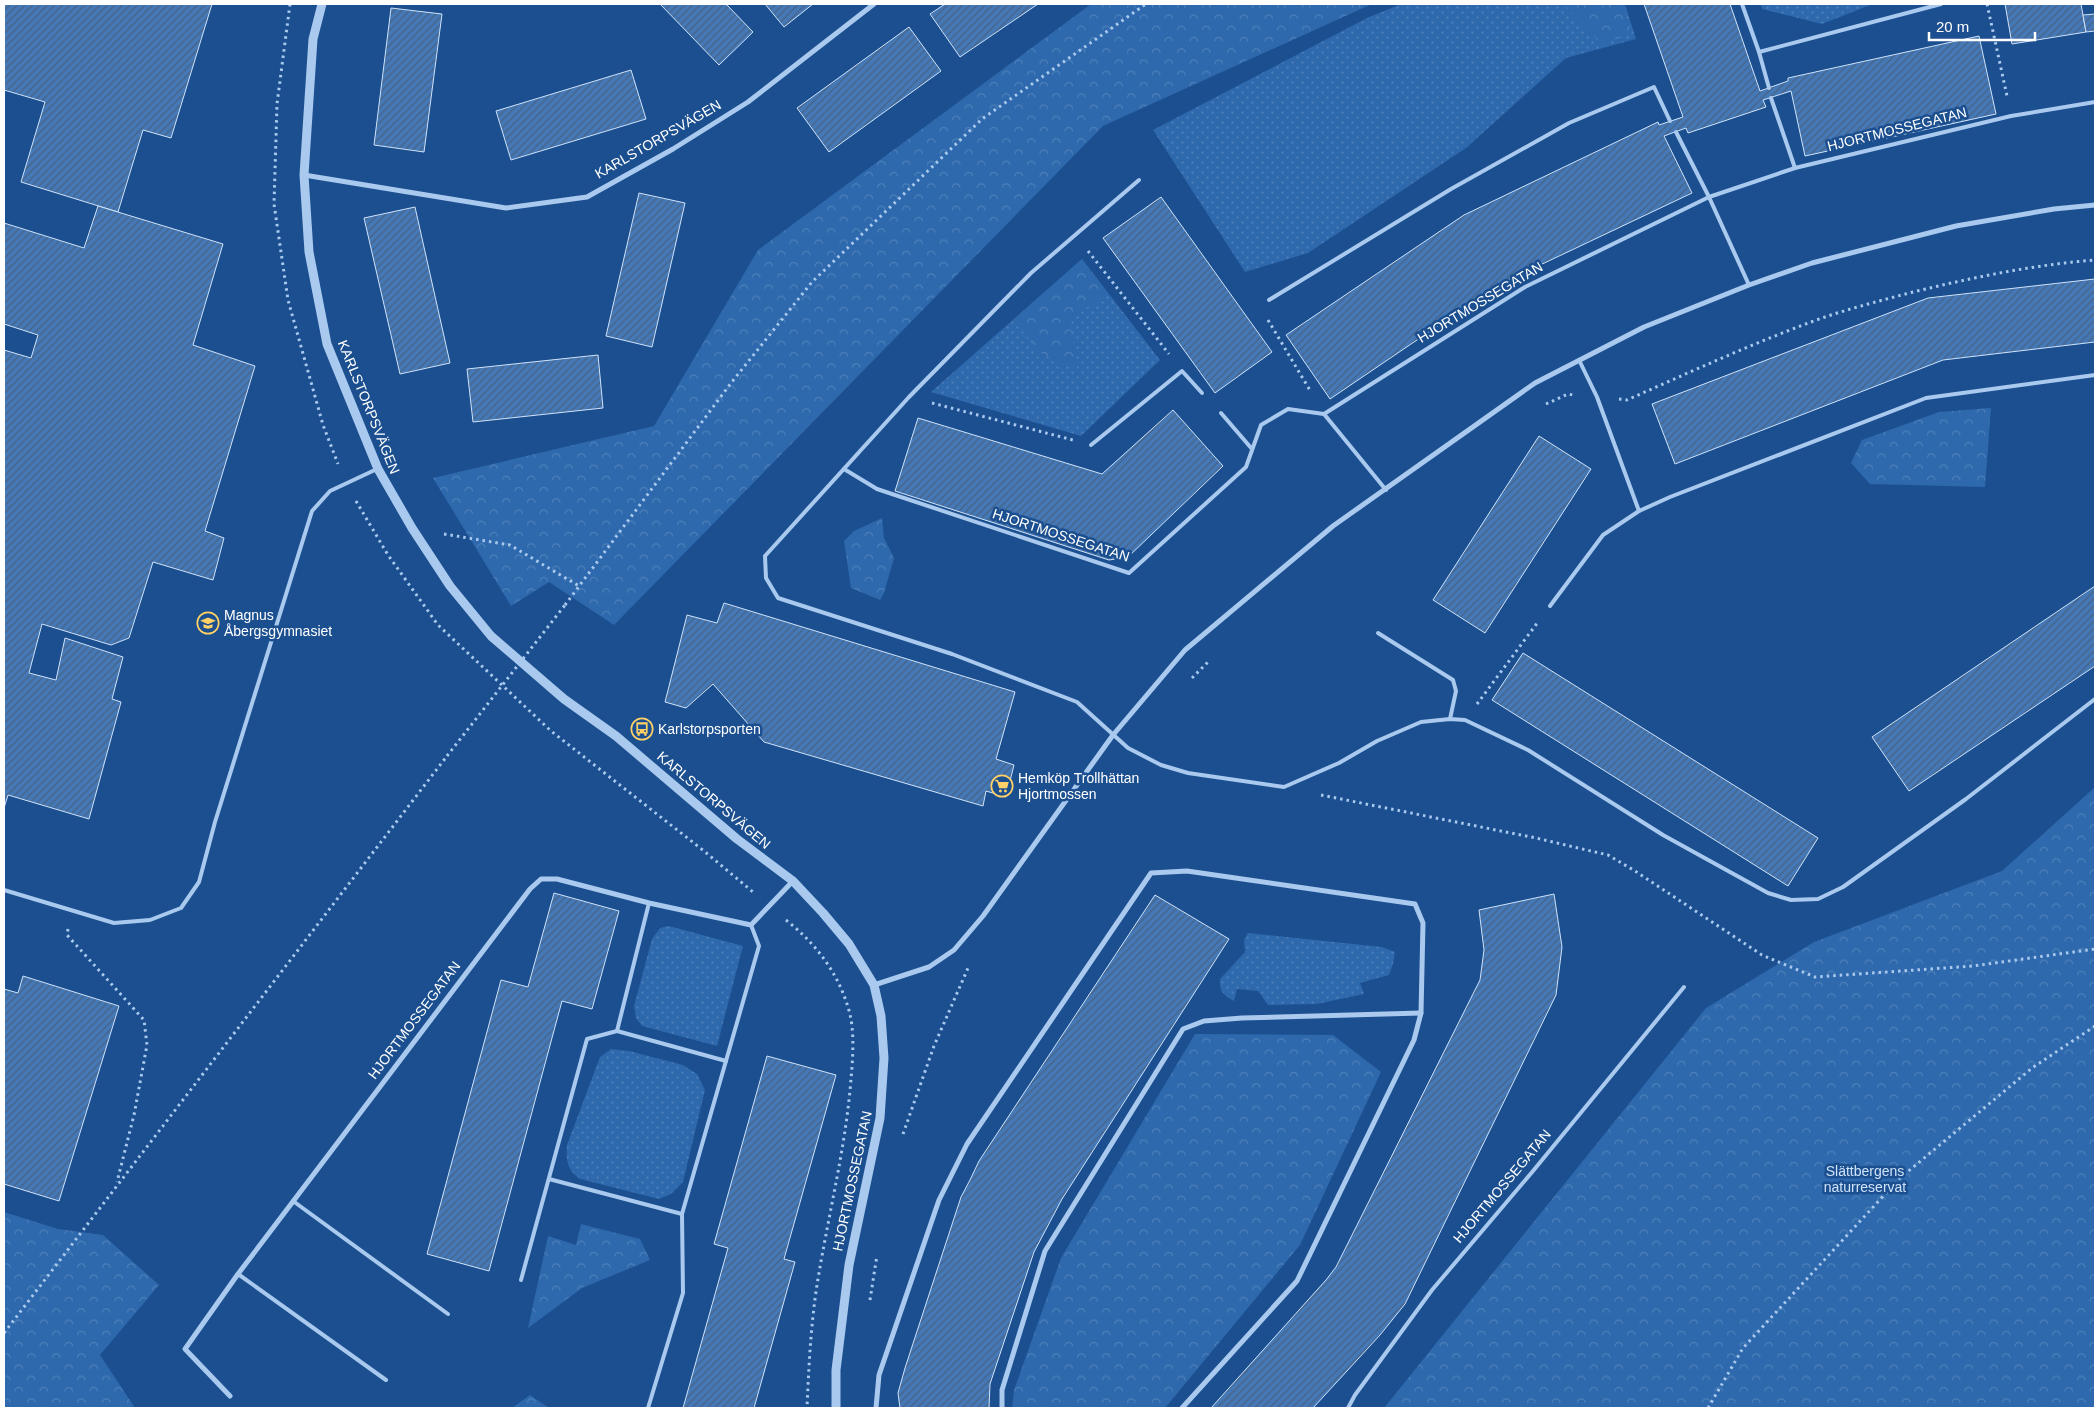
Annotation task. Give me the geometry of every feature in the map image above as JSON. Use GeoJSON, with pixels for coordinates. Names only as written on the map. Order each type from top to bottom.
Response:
{"type":"FeatureCollection","features":[{"type":"Feature","properties":{"kind":"street","name":"KARLSTORPSVÄGEN"},"geometry":{"type":"LineString","coordinates":[[322,4],[313,40],[304,175],[309,252],[328,344],[378,469],[412,528],[450,586],[491,636],[564,699],[616,736],[737,839],[793,882],[849,944],[874,985]]}},
{"type":"Feature","properties":{"kind":"street","name":"KARLSTORPSVÄGEN"},"geometry":{"type":"LineString","coordinates":[[304,175],[506,208],[587,197],[673,149],[748,102],[874,4]]}},
{"type":"Feature","properties":{"kind":"street"},"geometry":{"type":"LineString","coordinates":[[874,985],[929,967],[954,950],[983,916],[1113,735],[1186,650],[1333,526],[1527,388],[1644,328],[1749,285],[1812,263],[1956,226],[2054,209],[2095,206]]}},
{"type":"Feature","properties":{"kind":"street"},"geometry":{"type":"LineString","coordinates":[[876,1408],[879,1375],[888,1348],[939,1200],[966,1144],[1151,873],[1187,871],[1415,904],[1423,923],[1421,1013],[1410,1048],[1297,1282],[1182,1408]]}},
{"type":"Feature","properties":{"kind":"street","name":"HJORTMOSSEGATAN"},"geometry":{"type":"LineString","coordinates":[[230,1396],[185,1349],[238,1274],[530,889],[542,879],[556,879],[650,903],[751,925]]}},
{"type":"Feature","properties":{"kind":"street"},"geometry":{"type":"LineString","coordinates":[[751,925],[793,882]]}},
{"type":"Feature","properties":{"kind":"street","name":"HJORTMOSSEGATAN"},"geometry":{"type":"LineString","coordinates":[[836,1408],[836,1370],[849,1265],[880,1118],[884,1058],[881,1016],[874,985]]}},
{"type":"Feature","properties":{"kind":"street"},"geometry":{"type":"LineString","coordinates":[[1002,1408],[1002,1390],[1044,1251],[1183,1029],[1204,1021],[1242,1018],[1421,1013]]}},
{"type":"Feature","properties":{"kind":"lane"},"geometry":{"type":"LineString","coordinates":[[1742,4],[1759,52],[1768,88]]}},
{"type":"Feature","properties":{"kind":"lane"},"geometry":{"type":"LineString","coordinates":[[1759,52],[1941,4]]}},
{"type":"Feature","properties":{"kind":"lane"},"geometry":{"type":"LineString","coordinates":[[1269,300],[1450,189],[1569,124],[1654,87],[1670,120]]}},
{"type":"Feature","properties":{"kind":"lane"},"geometry":{"type":"LineString","coordinates":[[1771,98],[1795,168]]}},
{"type":"Feature","properties":{"kind":"lane","name":"HJORTMOSSEGATAN"},"geometry":{"type":"LineString","coordinates":[[844,469],[877,489],[1129,573],[1246,467],[1260,425],[1288,409],[1324,414],[1525,287],[1709,197],[1795,168],[2011,116],[2095,102]]}},
{"type":"Feature","properties":{"kind":"lane"},"geometry":{"type":"LineString","coordinates":[[1676,132],[1709,197],[1749,285]]}},
{"type":"Feature","properties":{"kind":"lane"},"geometry":{"type":"LineString","coordinates":[[1139,180],[1031,273],[909,398],[765,556],[766,578],[778,598],[952,654],[1077,702],[1128,748],[1160,765],[1188,773],[1284,787],[1339,763],[1377,741],[1421,722],[1450,719],[1465,720],[1528,750],[1663,835],[1768,893],[1790,900],[1818,899],[1843,887],[1966,799],[2095,700]]}},
{"type":"Feature","properties":{"kind":"lane"},"geometry":{"type":"LineString","coordinates":[[1579,360],[1597,397],[1639,512]]}},
{"type":"Feature","properties":{"kind":"lane"},"geometry":{"type":"LineString","coordinates":[[1091,445],[1182,371],[1202,393]]}},
{"type":"Feature","properties":{"kind":"lane"},"geometry":{"type":"LineString","coordinates":[[1550,606],[1603,535],[1639,512],[1679,494],[1926,398],[2095,375]]}},
{"type":"Feature","properties":{"kind":"lane"},"geometry":{"type":"LineString","coordinates":[[1221,413],[1252,449]]}},
{"type":"Feature","properties":{"kind":"lane"},"geometry":{"type":"LineString","coordinates":[[1324,414],[1386,490]]}},
{"type":"Feature","properties":{"kind":"lane"},"geometry":{"type":"LineString","coordinates":[[4,890],[114,923],[150,920],[182,908],[199,882],[215,822],[312,511],[330,492],[378,469]]}},
{"type":"Feature","properties":{"kind":"lane"},"geometry":{"type":"LineString","coordinates":[[1378,633],[1453,680],[1456,691],[1450,719]]}},
{"type":"Feature","properties":{"kind":"lane"},"geometry":{"type":"LineString","coordinates":[[617,1031],[650,903]]}},
{"type":"Feature","properties":{"kind":"lane"},"geometry":{"type":"LineString","coordinates":[[648,1408],[683,1293],[682,1214],[759,946],[751,925]]}},
{"type":"Feature","properties":{"kind":"lane","name":"HJORTMOSSEGATAN"},"geometry":{"type":"LineString","coordinates":[[1348,1408],[1355,1395],[1432,1290],[1533,1172],[1684,987]]}},
{"type":"Feature","properties":{"kind":"lane"},"geometry":{"type":"LineString","coordinates":[[521,1280],[587,1039],[617,1031],[726,1061]]}},
{"type":"Feature","properties":{"kind":"lane"},"geometry":{"type":"LineString","coordinates":[[549,1178],[682,1214]]}},
{"type":"Feature","properties":{"kind":"lane"},"geometry":{"type":"LineString","coordinates":[[294,1201],[448,1314]]}},
{"type":"Feature","properties":{"kind":"lane"},"geometry":{"type":"LineString","coordinates":[[238,1274],[386,1380]]}},
{"type":"Feature","properties":{"kind":"path"},"geometry":{"type":"LineString","coordinates":[[4,1333],[446,756],[565,605],[731,383],[812,282],[982,119],[1146,4]]}},
{"type":"Feature","properties":{"kind":"path"},"geometry":{"type":"LineString","coordinates":[[1986,4],[2011,116]]}},
{"type":"Feature","properties":{"kind":"path"},"geometry":{"type":"LineString","coordinates":[[1075,235],[1182,371]]}},
{"type":"Feature","properties":{"kind":"path"},"geometry":{"type":"LineString","coordinates":[[1544,405],[1568,394],[1627,400],[1754,345],[1866,304],[2022,268],[2095,260]]}},
{"type":"Feature","properties":{"kind":"path"},"geometry":{"type":"LineString","coordinates":[[1269,300],[1267,319],[1324,414]]}},
{"type":"Feature","properties":{"kind":"path"},"geometry":{"type":"LineString","coordinates":[[909,398],[1091,445]]}},
{"type":"Feature","properties":{"kind":"path"},"geometry":{"type":"LineString","coordinates":[[412,528],[510,546],[579,586]]}},
{"type":"Feature","properties":{"kind":"path"},"geometry":{"type":"LineString","coordinates":[[1465,720],[1550,606]]}},
{"type":"Feature","properties":{"kind":"path"},"geometry":{"type":"LineString","coordinates":[[1191,679],[1212,658]]}},
{"type":"Feature","properties":{"kind":"path"},"geometry":{"type":"LineString","coordinates":[[478,664],[551,731],[704,851],[808,938],[836,974],[849,1009],[853,1053],[848,1113],[817,1284],[810,1339],[807,1408]]}},
{"type":"Feature","properties":{"kind":"path"},"geometry":{"type":"LineString","coordinates":[[1284,787],[1536,838],[1608,855],[1762,955],[1815,977],[1972,966],[2095,949]]}},
{"type":"Feature","properties":{"kind":"path"},"geometry":{"type":"LineString","coordinates":[[70,910],[67,935],[144,1020],[146,1044],[134,1115],[116,1186]]}},
{"type":"Feature","properties":{"kind":"path"},"geometry":{"type":"LineString","coordinates":[[902,1136],[934,1046],[970,964]]}},
{"type":"Feature","properties":{"kind":"path"},"geometry":{"type":"LineString","coordinates":[[1708,1408],[1743,1348],[1899,1179],[2032,1068],[2095,1026]]}},
{"type":"Feature","properties":{"kind":"path"},"geometry":{"type":"LineString","coordinates":[[870,1307],[878,1248]]}},
{"type":"Feature","properties":{"kind":"green space"},"geometry":{"type":"Polygon","coordinates":[[[1091,4],[1372,4],[1103,126],[614,625],[549,582],[511,606],[433,478],[654,426],[758,250],[1091,4]]]}},
{"type":"Feature","properties":{"kind":"green space"},"geometry":{"type":"Polygon","coordinates":[[[1401,4],[1625,4],[1636,39],[1566,58],[1466,148],[1308,253],[1245,272],[1153,130],[1367,18],[1401,4]]]}},
{"type":"Feature","properties":{"kind":"green space"},"geometry":{"type":"Polygon","coordinates":[[[1564,4],[1622,4],[1632,34],[1601,44],[1564,4]]]}},
{"type":"Feature","properties":{"kind":"green space"},"geometry":{"type":"Polygon","coordinates":[[[1761,4],[1873,4],[1822,24],[1762,9],[1761,4]]]}},
{"type":"Feature","properties":{"kind":"green space"},"geometry":{"type":"Polygon","coordinates":[[[1082,259],[1160,360],[1081,436],[931,392],[1082,259]]]}},
{"type":"Feature","properties":{"kind":"green space"},"geometry":{"type":"Polygon","coordinates":[[[1082,259],[1107,294],[1070,319],[1078,372],[1040,352],[1013,320],[1082,259]]]}},
{"type":"Feature","properties":{"kind":"green space"},"geometry":{"type":"Polygon","coordinates":[[[1991,408],[1985,487],[1870,484],[1851,463],[1862,440],[1939,412],[1991,408]]]}},
{"type":"Feature","properties":{"kind":"green space"},"geometry":{"type":"Polygon","coordinates":[[[882,518],[884,538],[894,558],[884,593],[880,600],[851,588],[844,541],[854,531],[882,518]]]}},
{"type":"Feature","properties":{"kind":"green space","name":"Slättbergens naturreservat"},"geometry":{"type":"Polygon","coordinates":[[[2095,787],[2095,1408],[1384,1408],[1706,1008],[1814,942],[2002,871],[2095,787]]]}},
{"type":"Feature","properties":{"kind":"green space"},"geometry":{"type":"Polygon","coordinates":[[[669,926],[743,946],[717,1046],[642,1026],[636,1018],[634,1006],[652,939],[660,928],[669,926]]]}},
{"type":"Feature","properties":{"kind":"green space"},"geometry":{"type":"Polygon","coordinates":[[[1248,933],[1382,947],[1395,952],[1393,964],[1389,975],[1360,983],[1364,994],[1317,1004],[1268,1005],[1258,991],[1237,989],[1234,1001],[1222,992],[1220,979],[1245,952],[1244,940],[1248,933]]]}},
{"type":"Feature","properties":{"kind":"green space"},"geometry":{"type":"Polygon","coordinates":[[[1195,1034],[1333,1035],[1381,1072],[1300,1245],[1165,1408],[1012,1408],[1014,1390],[1061,1258],[1195,1034]]]}},
{"type":"Feature","properties":{"kind":"green space"},"geometry":{"type":"Polygon","coordinates":[[[611,1049],[629,1051],[683,1065],[697,1074],[705,1090],[683,1182],[671,1194],[659,1199],[580,1179],[572,1172],[568,1165],[567,1145],[600,1057],[611,1049]]]}},
{"type":"Feature","properties":{"kind":"green space"},"geometry":{"type":"Polygon","coordinates":[[[4,1212],[58,1229],[103,1235],[159,1285],[100,1355],[135,1408],[4,1408],[4,1212]]]}},
{"type":"Feature","properties":{"kind":"green space"},"geometry":{"type":"Polygon","coordinates":[[[581,1224],[640,1239],[650,1260],[582,1288],[528,1328],[548,1236],[576,1245],[581,1224]]]}},
{"type":"Feature","properties":{"kind":"green space"},"geometry":{"type":"Polygon","coordinates":[[[530,1395],[549,1408],[512,1408],[530,1395]]]}},
{"type":"Feature","properties":{"kind":"building"},"geometry":{"type":"Polygon","coordinates":[[[4,4],[212,4],[171,138],[143,130],[118,212],[21,182],[45,102],[4,90],[4,4]]]}},
{"type":"Feature","properties":{"kind":"building"},"geometry":{"type":"Polygon","coordinates":[[[660,4],[726,4],[753,32],[719,65],[660,4]]]}},
{"type":"Feature","properties":{"kind":"building"},"geometry":{"type":"Polygon","coordinates":[[[765,4],[813,4],[784,27],[765,4]]]}},
{"type":"Feature","properties":{"kind":"building"},"geometry":{"type":"Polygon","coordinates":[[[945,4],[1038,4],[960,57],[930,14],[945,4]]]}},
{"type":"Feature","properties":{"kind":"building"},"geometry":{"type":"Polygon","coordinates":[[[1644,4],[1730,4],[1760,91],[1788,81],[1788,78],[1979,36],[1996,114],[1805,156],[1791,91],[1763,100],[1766,107],[1688,133],[1686,128],[1664,136],[1692,193],[1498,285],[1330,399],[1286,335],[1464,215],[1658,122],[1659,125],[1683,117],[1644,4]]]}},
{"type":"Feature","properties":{"kind":"building"},"geometry":{"type":"Polygon","coordinates":[[[2005,4],[2081,4],[2086,32],[2012,44],[2005,4]]]}},
{"type":"Feature","properties":{"kind":"building"},"geometry":{"type":"Polygon","coordinates":[[[391,8],[442,14],[424,152],[374,145],[391,8]]]}},
{"type":"Feature","properties":{"kind":"building"},"geometry":{"type":"Polygon","coordinates":[[[2095,14],[2095,31],[2086,32],[2083,15],[2095,14]]]}},
{"type":"Feature","properties":{"kind":"building"},"geometry":{"type":"Polygon","coordinates":[[[909,27],[941,71],[829,152],[797,108],[909,27]]]}},
{"type":"Feature","properties":{"kind":"building"},"geometry":{"type":"Polygon","coordinates":[[[631,70],[646,119],[511,160],[496,111],[631,70]]]}},
{"type":"Feature","properties":{"kind":"building"},"geometry":{"type":"Polygon","coordinates":[[[639,193],[685,203],[652,347],[606,336],[639,193]]]}},
{"type":"Feature","properties":{"kind":"building"},"geometry":{"type":"Polygon","coordinates":[[[1161,197],[1272,352],[1215,393],[1103,238],[1161,197]]]}},
{"type":"Feature","properties":{"kind":"building"},"geometry":{"type":"Polygon","coordinates":[[[98,206],[223,244],[193,345],[255,366],[205,531],[224,538],[213,580],[153,562],[129,638],[111,645],[42,624],[29,673],[56,680],[65,638],[123,657],[112,699],[121,702],[89,819],[8,795],[4,808],[4,350],[31,358],[38,335],[4,324],[4,223],[84,248],[98,206]]]}},
{"type":"Feature","properties":{"kind":"building"},"geometry":{"type":"Polygon","coordinates":[[[415,207],[450,363],[400,374],[364,218],[415,207]]]}},
{"type":"Feature","properties":{"kind":"building"},"geometry":{"type":"Polygon","coordinates":[[[2095,279],[2095,342],[1943,360],[1675,464],[1652,404],[1928,298],[2095,279]]]}},
{"type":"Feature","properties":{"kind":"building"},"geometry":{"type":"Polygon","coordinates":[[[598,355],[603,408],[473,422],[467,369],[598,355]]]}},
{"type":"Feature","properties":{"kind":"building"},"geometry":{"type":"Polygon","coordinates":[[[1173,410],[1223,466],[1128,557],[1109,560],[895,491],[918,418],[1102,474],[1173,410]]]}},
{"type":"Feature","properties":{"kind":"building"},"geometry":{"type":"Polygon","coordinates":[[[1539,436],[1591,469],[1485,633],[1433,600],[1539,436]]]}},
{"type":"Feature","properties":{"kind":"building"},"geometry":{"type":"Polygon","coordinates":[[[2095,586],[2095,666],[1909,791],[1872,737],[2095,586]]]}},
{"type":"Feature","properties":{"kind":"building"},"geometry":{"type":"Polygon","coordinates":[[[724,603],[1015,692],[996,759],[1014,765],[1006,797],[986,791],[983,806],[764,742],[713,684],[686,708],[665,702],[687,615],[717,623],[724,603]]]}},
{"type":"Feature","properties":{"kind":"building"},"geometry":{"type":"Polygon","coordinates":[[[1523,653],[1818,838],[1788,886],[1492,700],[1523,653]]]}},
{"type":"Feature","properties":{"kind":"building"},"geometry":{"type":"Polygon","coordinates":[[[554,893],[619,911],[592,1009],[562,1001],[489,1271],[427,1254],[501,980],[528,987],[554,893]]]}},
{"type":"Feature","properties":{"kind":"building"},"geometry":{"type":"Polygon","coordinates":[[[1554,894],[1562,947],[1556,995],[1405,1304],[1380,1335],[1313,1408],[1211,1408],[1336,1267],[1480,980],[1484,950],[1479,910],[1554,894]]]}},
{"type":"Feature","properties":{"kind":"building"},"geometry":{"type":"Polygon","coordinates":[[[1155,895],[1229,939],[1062,1199],[1034,1252],[990,1384],[989,1408],[900,1408],[898,1393],[905,1368],[961,1197],[979,1161],[1155,895]]]}},
{"type":"Feature","properties":{"kind":"building"},"geometry":{"type":"Polygon","coordinates":[[[23,976],[119,1006],[59,1201],[4,1184],[4,989],[18,993],[23,976]]]}},
{"type":"Feature","properties":{"kind":"building"},"geometry":{"type":"Polygon","coordinates":[[[767,1056],[836,1075],[784,1259],[795,1262],[754,1408],[683,1408],[728,1248],[714,1244],[767,1056]]]}},
{"type":"Feature","properties":{"kind":"place","name":"Magnus Åbergsgymnasiet"},"geometry":{"type":"Point","coordinates":[208,623]}},
{"type":"Feature","properties":{"kind":"place","name":"Karlstorpsporten"},"geometry":{"type":"Point","coordinates":[642,729]}},
{"type":"Feature","properties":{"kind":"place","name":"Hemköp Trollhättan Hjortmossen"},"geometry":{"type":"Point","coordinates":[1002,786]}}]}
